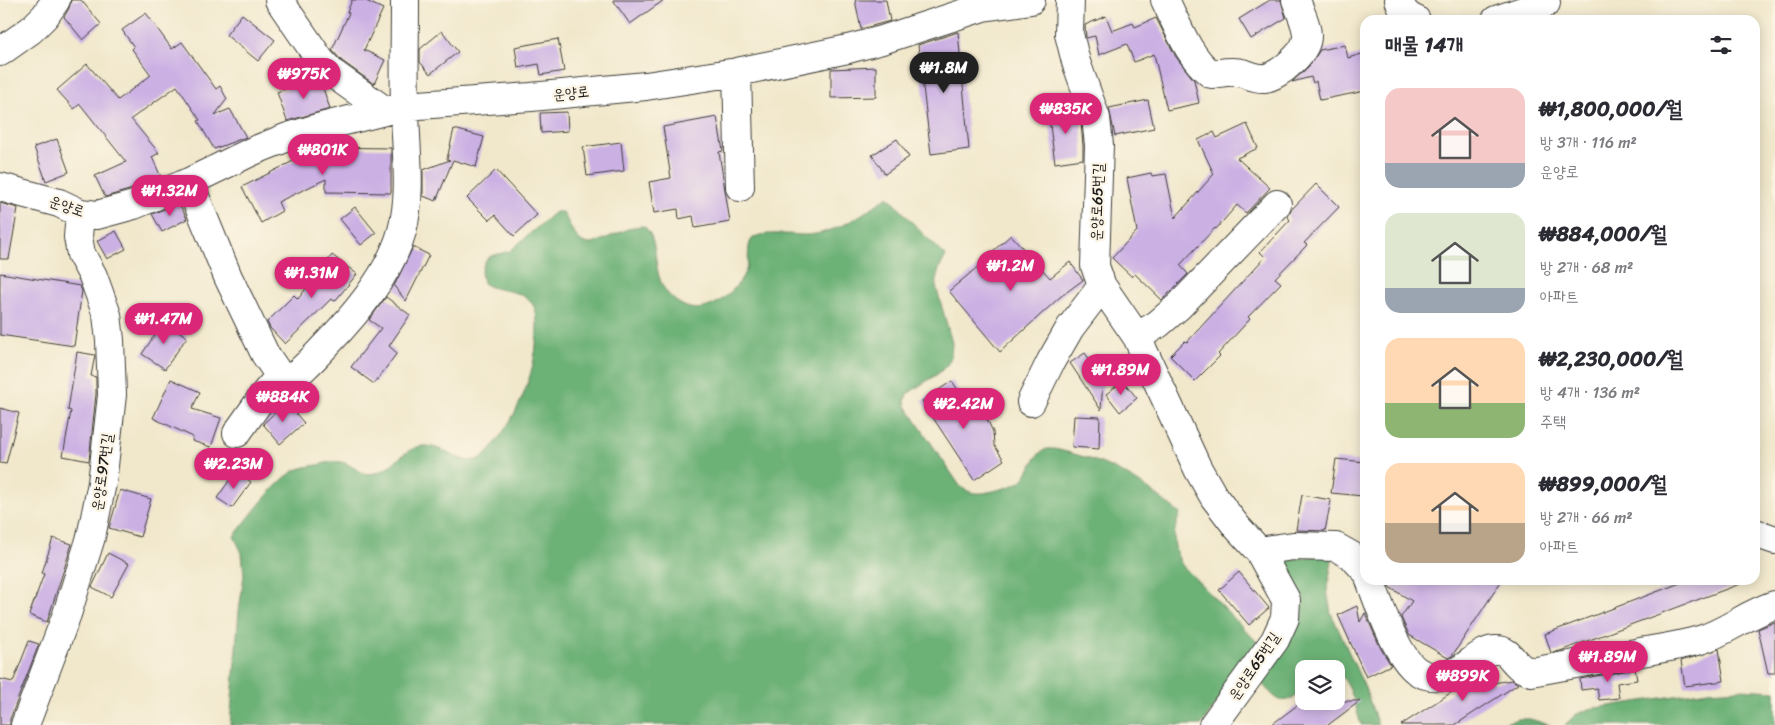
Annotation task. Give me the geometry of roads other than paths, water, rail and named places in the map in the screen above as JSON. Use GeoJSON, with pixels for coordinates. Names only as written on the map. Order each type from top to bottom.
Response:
{"type":"FeatureCollection","features":[{"type":"Feature","properties":{"kind":"street"},"geometry":{"type":"LineString","coordinates":[[0,52],[31,30],[45,16],[56,0]]}},
{"type":"Feature","properties":{"kind":"street"},"geometry":{"type":"LineString","coordinates":[[279,0],[320,60],[332,73],[394,108]]}},
{"type":"Feature","properties":{"kind":"street"},"geometry":{"type":"LineString","coordinates":[[189,182],[228,277],[265,354],[280,376],[292,378],[303,370],[356,313],[376,284],[402,232],[406,206],[407,174],[394,108],[405,0]]}},
{"type":"Feature","properties":{"kind":"street","name":"운양로"},"geometry":{"type":"LineString","coordinates":[[0,187],[59,203],[80,213],[97,215],[134,205],[288,137],[394,108],[637,87],[737,72],[874,42],[983,7],[1031,0]]}},
{"type":"Feature","properties":{"kind":"street","name":"운양로65번길"},"geometry":{"type":"LineString","coordinates":[[1070,0],[1069,34],[1076,62],[1096,118],[1099,145],[1095,266],[1102,286],[1137,337],[1198,469],[1214,497],[1237,527],[1259,551],[1286,600],[1285,618],[1274,640],[1213,725]]}},
{"type":"Feature","properties":{"kind":"street"},"geometry":{"type":"LineString","coordinates":[[1165,0],[1188,47],[1201,66],[1211,74],[1240,72],[1255,78],[1267,78],[1287,67],[1300,54],[1307,42],[1307,27],[1296,0]]}},
{"type":"Feature","properties":{"kind":"street"},"geometry":{"type":"LineString","coordinates":[[1399,0],[1401,8],[1406,15]]}},
{"type":"Feature","properties":{"kind":"street"},"geometry":{"type":"LineString","coordinates":[[1511,15],[1546,3]]}},
{"type":"Feature","properties":{"kind":"street"},"geometry":{"type":"LineString","coordinates":[[737,72],[740,187]]}},
{"type":"Feature","properties":{"kind":"street"},"geometry":{"type":"LineString","coordinates":[[1137,337],[1158,324],[1179,306],[1277,204]]}},
{"type":"Feature","properties":{"kind":"street","name":"운양로97번길"},"geometry":{"type":"LineString","coordinates":[[25,725],[67,614],[91,537],[102,483],[112,395],[107,315],[96,283],[81,254],[78,237],[80,213]]}},
{"type":"Feature","properties":{"kind":"street"},"geometry":{"type":"LineString","coordinates":[[1032,402],[1051,361],[1070,328],[1102,286]]}},
{"type":"Feature","properties":{"kind":"street"},"geometry":{"type":"LineString","coordinates":[[237,433],[261,398],[280,376]]}},
{"type":"Feature","properties":{"kind":"street"},"geometry":{"type":"LineString","coordinates":[[1760,535],[1775,540]]}},
{"type":"Feature","properties":{"kind":"street"},"geometry":{"type":"LineString","coordinates":[[1259,551],[1294,546],[1336,547],[1352,556],[1360,565]]}},
{"type":"Feature","properties":{"kind":"street"},"geometry":{"type":"LineString","coordinates":[[1372,585],[1384,618],[1406,659],[1418,671],[1444,676],[1458,670],[1487,652],[1497,650],[1507,653],[1519,667],[1531,672],[1676,646],[1720,633],[1748,616],[1775,605]]}}]}
